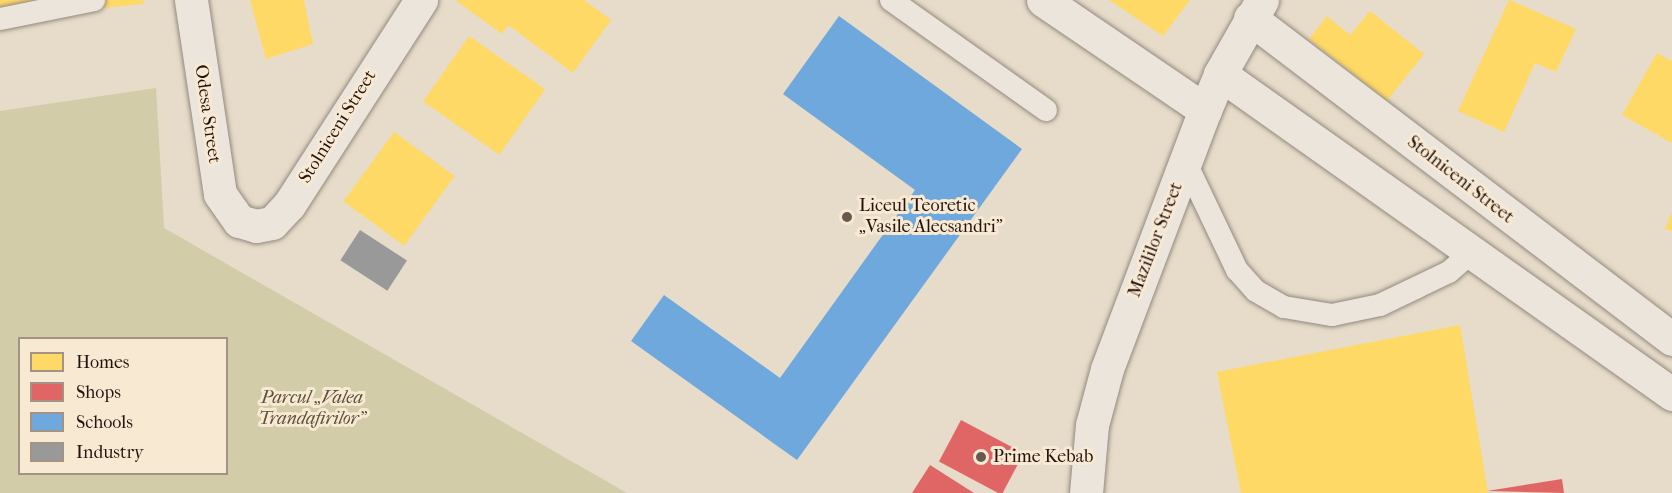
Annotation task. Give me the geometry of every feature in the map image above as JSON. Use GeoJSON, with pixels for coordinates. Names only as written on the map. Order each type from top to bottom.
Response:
{"type":"FeatureCollection","features":[{"type":"Feature","properties":{"kind":"street","name":"Odesa Street"},"geometry":{"type":"LineString","coordinates":[[191,0],[215,176],[228,210],[239,220]]}},
{"type":"Feature","properties":{"kind":"street","name":"Stolniceni Street"},"geometry":{"type":"LineString","coordinates":[[239,220],[256,226],[272,223],[289,205],[422,0]]}},
{"type":"Feature","properties":{"kind":"street"},"geometry":{"type":"LineString","coordinates":[[1043,0],[1204,110]]}},
{"type":"Feature","properties":{"kind":"street","name":"Stolniceni Street"},"geometry":{"type":"LineString","coordinates":[[1256,9],[1672,339]]}},
{"type":"Feature","properties":{"kind":"street","name":"Mazililor Street"},"geometry":{"type":"LineString","coordinates":[[1092,489],[1092,425],[1107,369],[1204,110],[1220,74],[1256,9]]}},
{"type":"Feature","properties":{"kind":"street"},"geometry":{"type":"LineString","coordinates":[[1220,74],[1672,394]]}},
{"type":"Feature","properties":{"kind":"lane"},"geometry":{"type":"LineString","coordinates":[[0,19],[94,0]]}},
{"type":"Feature","properties":{"kind":"lane"},"geometry":{"type":"LineString","coordinates":[[891,0],[1046,110]]}},
{"type":"Feature","properties":{"kind":"lane"},"geometry":{"type":"LineString","coordinates":[[1185,161],[1237,270],[1256,291],[1284,307],[1332,315],[1380,305],[1449,272],[1472,252]]}},
{"type":"Feature","properties":{"kind":"green space","name":"Parcul „Valea Trandafirilor”"},"geometry":{"type":"Polygon","coordinates":[[[156,88],[164,228],[627,493],[0,493],[0,111],[156,88]]]}},
{"type":"Feature","properties":{"kind":"building: Homes"},"geometry":{"type":"Polygon","coordinates":[[[0,0],[143,0],[144,4],[0,18],[0,0]]]}},
{"type":"Feature","properties":{"kind":"building: Homes"},"geometry":{"type":"Polygon","coordinates":[[[250,0],[304,0],[313,44],[266,59],[250,0]]]}},
{"type":"Feature","properties":{"kind":"building: Homes"},"geometry":{"type":"Polygon","coordinates":[[[455,0],[584,0],[611,20],[573,73],[508,25],[502,34],[455,0]]]}},
{"type":"Feature","properties":{"kind":"building: Homes"},"geometry":{"type":"Polygon","coordinates":[[[1109,0],[1190,0],[1163,36],[1109,0]]]}},
{"type":"Feature","properties":{"kind":"building: Homes"},"geometry":{"type":"Polygon","coordinates":[[[1509,0],[1576,29],[1556,72],[1535,63],[1504,132],[1458,111],[1509,0]]]}},
{"type":"Feature","properties":{"kind":"building: Homes"},"geometry":{"type":"Polygon","coordinates":[[[1370,11],[1424,54],[1387,101],[1309,39],[1327,16],[1350,35],[1370,11]]]}},
{"type":"Feature","properties":{"kind":"building: Homes"},"geometry":{"type":"Polygon","coordinates":[[[469,36],[545,89],[499,155],[423,102],[469,36]]]}},
{"type":"Feature","properties":{"kind":"building: Homes"},"geometry":{"type":"Polygon","coordinates":[[[1657,53],[1672,61],[1672,143],[1622,115],[1657,53]]]}},
{"type":"Feature","properties":{"kind":"building: Homes"},"geometry":{"type":"Polygon","coordinates":[[[394,132],[455,176],[404,246],[343,202],[394,132]]]}},
{"type":"Feature","properties":{"kind":"building: Homes"},"geometry":{"type":"Polygon","coordinates":[[[1672,212],[1672,231],[1665,229],[1672,212]]]}},
{"type":"Feature","properties":{"kind":"building: Homes"},"geometry":{"type":"Polygon","coordinates":[[[1460,325],[1488,493],[1241,493],[1217,372],[1460,325]]]}},
{"type":"Feature","properties":{"kind":"building: Shops","name":"Prime Kebab"},"geometry":{"type":"Polygon","coordinates":[[[961,420],[1024,453],[1003,493],[998,493],[939,461],[961,420]]]}},
{"type":"Feature","properties":{"kind":"building: Shops"},"geometry":{"type":"Polygon","coordinates":[[[930,465],[974,493],[912,493],[930,465]]]}},
{"type":"Feature","properties":{"kind":"building: Shops"},"geometry":{"type":"Polygon","coordinates":[[[1562,479],[1564,493],[1487,491],[1562,479]]]}},
{"type":"Feature","properties":{"kind":"building: Schools"},"geometry":{"type":"Polygon","coordinates":[[[839,16],[1022,149],[797,460],[631,341],[664,295],[780,378],[915,190],[783,94],[839,16]]]}},
{"type":"Feature","properties":{"kind":"building: Industry"},"geometry":{"type":"Polygon","coordinates":[[[360,230],[407,260],[387,291],[340,260],[360,230]]]}},
{"type":"Feature","properties":{"kind":"place","name":"Liceul Teoretic „Vasile Alecsandri”"},"geometry":{"type":"Point","coordinates":[847,217]}},
{"type":"Feature","properties":{"kind":"place","name":"Prime Kebab"},"geometry":{"type":"Point","coordinates":[981,457]}}]}
